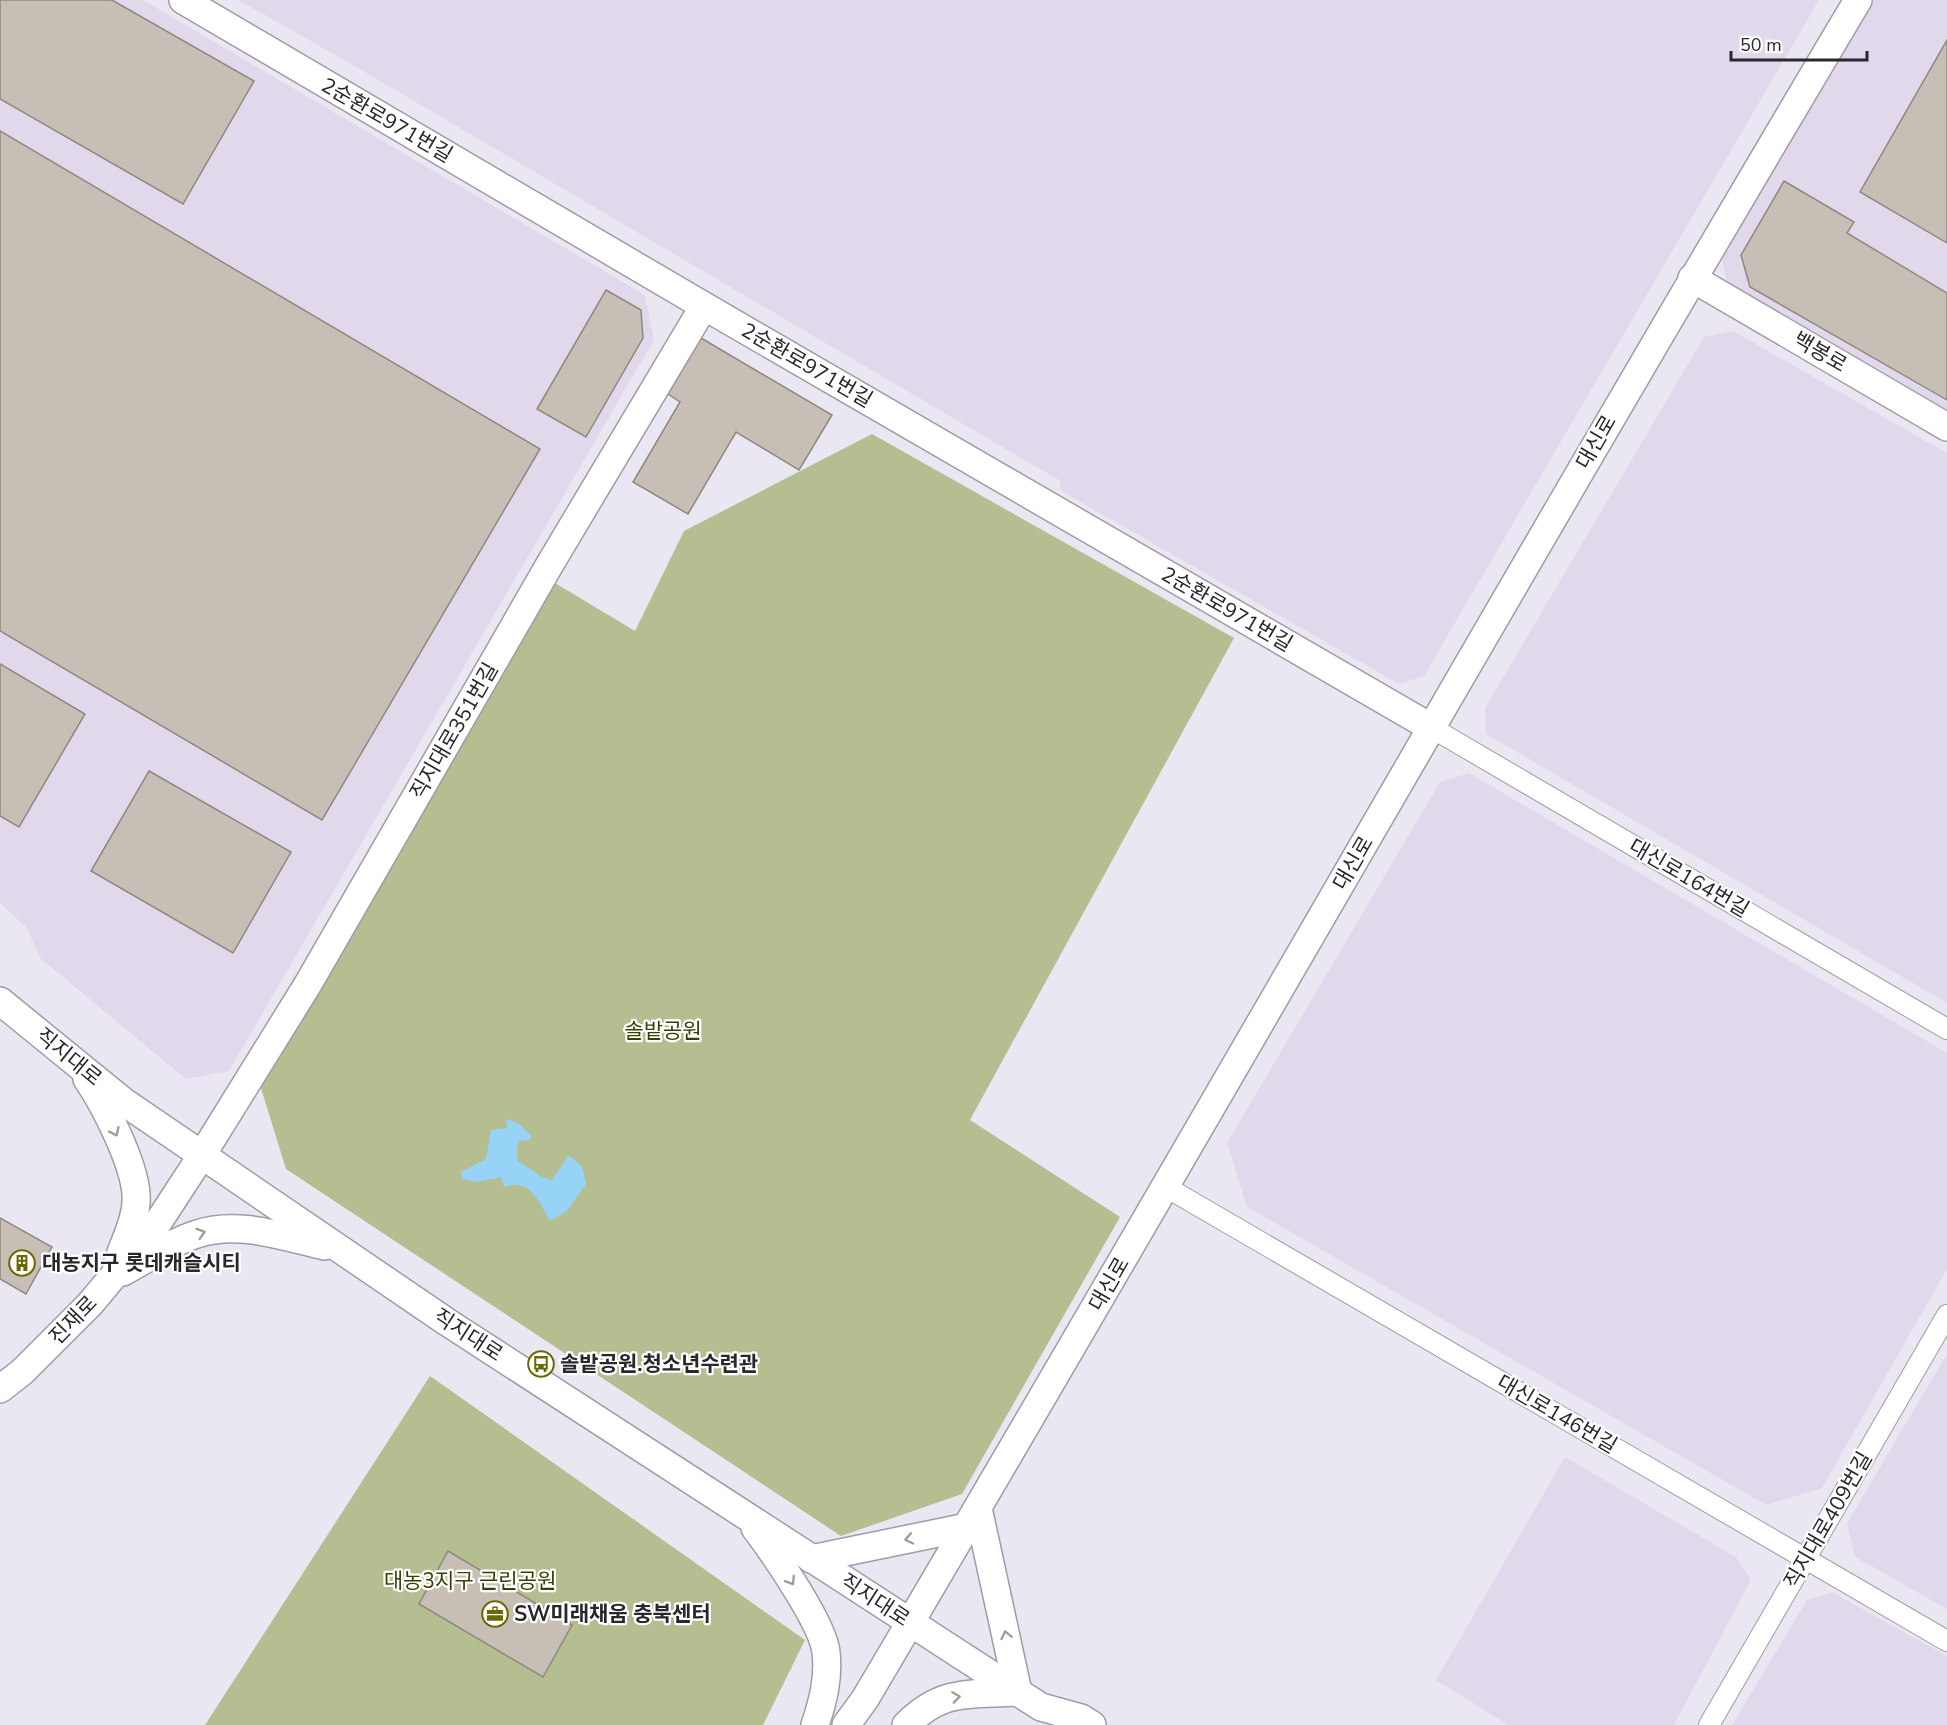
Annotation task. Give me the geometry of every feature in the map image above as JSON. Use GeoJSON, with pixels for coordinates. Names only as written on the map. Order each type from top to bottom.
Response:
{"type":"FeatureCollection","features":[{"type":"Feature","properties":{"kind":"street","name":"2순환로971번길"},"geometry":{"type":"LineString","coordinates":[[183,0],[704,306],[1432,728]]}},
{"type":"Feature","properties":{"kind":"street","name":"대신로"},"geometry":{"type":"LineString","coordinates":[[846,1725],[865,1700],[1166,1187],[1692,278],[1858,0]]}},
{"type":"Feature","properties":{"kind":"street","name":"백봉로"},"geometry":{"type":"LineString","coordinates":[[1692,278],[1947,426]]}},
{"type":"Feature","properties":{"kind":"street","name":"직지대로351번길"},"geometry":{"type":"LineString","coordinates":[[202,1155],[308,984],[550,564],[704,306]]}},
{"type":"Feature","properties":{"kind":"street","name":"대신로164번길"},"geometry":{"type":"LineString","coordinates":[[1432,728],[1947,1029]]}},
{"type":"Feature","properties":{"kind":"street","name":"직지대로"},"geometry":{"type":"LineString","coordinates":[[0,1001],[124,1102],[447,1322],[1018,1692],[1043,1716],[1081,1718],[1092,1725]]}},
{"type":"Feature","properties":{"kind":"street"},"geometry":{"type":"LineString","coordinates":[[76,1063],[90,1082],[115,1131],[133,1175],[136,1195],[132,1221],[111,1278]]}},
{"type":"Feature","properties":{"kind":"street","name":"진재로"},"geometry":{"type":"LineString","coordinates":[[0,1389],[22,1372],[90,1304],[157,1224],[202,1155]]}},
{"type":"Feature","properties":{"kind":"street","name":"대신로146번길"},"geometry":{"type":"LineString","coordinates":[[1166,1187],[1947,1641]]}},
{"type":"Feature","properties":{"kind":"street"},"geometry":{"type":"LineString","coordinates":[[111,1278],[184,1239],[223,1228],[261,1232],[340,1249]]}},
{"type":"Feature","properties":{"kind":"street","name":"직지대로409번길"},"geometry":{"type":"LineString","coordinates":[[1709,1725],[1947,1315]]}},
{"type":"Feature","properties":{"kind":"street"},"geometry":{"type":"LineString","coordinates":[[746,1516],[793,1584],[820,1630],[826,1650],[827,1672],[824,1697],[815,1725]]}},
{"type":"Feature","properties":{"kind":"street"},"geometry":{"type":"LineString","coordinates":[[811,1558],[972,1517],[1018,1692],[951,1696],[936,1702],[910,1723]]}},
{"type":"Feature","properties":{"kind":"shaded area"},"geometry":{"type":"Polygon","coordinates":[[[0,0],[143,0],[645,295],[654,340],[229,1071],[186,1079],[40,958],[27,928],[0,903],[0,0]]]}},
{"type":"Feature","properties":{"kind":"shaded area"},"geometry":{"type":"Polygon","coordinates":[[[238,0],[1819,0],[1424,676],[1399,684],[1061,491],[1060,481],[351,64],[238,0]]]}},
{"type":"Feature","properties":{"kind":"shaded area"},"geometry":{"type":"Polygon","coordinates":[[[1874,0],[1947,0],[1947,411],[1727,285],[1722,259],[1874,0]]]}},
{"type":"Feature","properties":{"kind":"shaded area"},"geometry":{"type":"Polygon","coordinates":[[[1733,331],[1947,453],[1947,1003],[1486,734],[1485,708],[1704,337],[1733,331]]]}},
{"type":"Feature","properties":{"kind":"shaded area"},"geometry":{"type":"Polygon","coordinates":[[[1469,773],[1947,1053],[1947,1269],[1822,1488],[1766,1505],[1247,1207],[1227,1143],[1440,782],[1469,773]]]}},
{"type":"Feature","properties":{"kind":"shaded area"},"geometry":{"type":"Polygon","coordinates":[[[1947,1354],[1947,1609],[1855,1557],[1847,1523],[1947,1354]]]}},
{"type":"Feature","properties":{"kind":"shaded area"},"geometry":{"type":"Polygon","coordinates":[[[1565,1457],[1736,1557],[1751,1580],[1674,1725],[1508,1725],[1436,1680],[1565,1457]]]}},
{"type":"Feature","properties":{"kind":"shaded area"},"geometry":{"type":"Polygon","coordinates":[[[1832,1592],[1947,1656],[1947,1725],[1732,1725],[1807,1600],[1832,1592]]]}},
{"type":"Feature","properties":{"kind":"green space","name":"솔밭공원"},"geometry":{"type":"Polygon","coordinates":[[[872,434],[1234,638],[970,1120],[1120,1217],[962,1494],[841,1536],[286,1169],[260,1085],[555,583],[635,631],[684,531],[872,434]]]}},
{"type":"Feature","properties":{"kind":"green space","name":"대농3지구 근린공원"},"geometry":{"type":"Polygon","coordinates":[[[430,1376],[805,1640],[763,1725],[205,1725],[430,1376]]]}},
{"type":"Feature","properties":{"kind":"water"},"geometry":{"type":"Polygon","coordinates":[[[506,1119],[518,1123],[532,1136],[529,1140],[518,1141],[517,1160],[542,1177],[552,1180],[569,1155],[582,1167],[586,1184],[566,1212],[550,1221],[538,1200],[528,1189],[513,1185],[504,1187],[501,1177],[477,1182],[462,1179],[461,1172],[486,1159],[491,1130],[507,1128],[506,1119]]]}},
{"type":"Feature","properties":{"kind":"building"},"geometry":{"type":"Polygon","coordinates":[[[0,0],[112,0],[254,81],[183,204],[0,99],[0,0]]]}},
{"type":"Feature","properties":{"kind":"building"},"geometry":{"type":"Polygon","coordinates":[[[1947,40],[1947,243],[1860,192],[1947,40]]]}},
{"type":"Feature","properties":{"kind":"building"},"geometry":{"type":"Polygon","coordinates":[[[0,131],[540,449],[322,820],[0,631],[0,131]]]}},
{"type":"Feature","properties":{"kind":"building"},"geometry":{"type":"Polygon","coordinates":[[[1784,181],[1854,222],[1847,233],[1947,293],[1947,400],[1750,287],[1741,255],[1784,181]]]}},
{"type":"Feature","properties":{"kind":"building"},"geometry":{"type":"Polygon","coordinates":[[[606,290],[641,310],[643,338],[586,437],[537,409],[606,290]]]}},
{"type":"Feature","properties":{"kind":"building"},"geometry":{"type":"Polygon","coordinates":[[[701,338],[832,415],[799,470],[736,432],[688,514],[633,482],[680,402],[668,394],[701,338]]]}},
{"type":"Feature","properties":{"kind":"building"},"geometry":{"type":"Polygon","coordinates":[[[0,664],[85,714],[19,827],[0,816],[0,664]]]}},
{"type":"Feature","properties":{"kind":"building"},"geometry":{"type":"Polygon","coordinates":[[[149,771],[291,852],[233,953],[91,871],[149,771]]]}},
{"type":"Feature","properties":{"kind":"building","name":"대농지구 롯데캐슬시티"},"geometry":{"type":"Polygon","coordinates":[[[0,1218],[52,1247],[26,1294],[0,1279],[0,1218]]]}},
{"type":"Feature","properties":{"kind":"building","name":"SW미래채움 충북센터"},"geometry":{"type":"Polygon","coordinates":[[[448,1551],[572,1625],[543,1677],[419,1604],[448,1551]]]}},
{"type":"Feature","properties":{"kind":"place","name":"대농지구 롯데캐슬시티"},"geometry":{"type":"Point","coordinates":[22,1263]}},
{"type":"Feature","properties":{"kind":"place","name":"솔밭공원.청소년수련관"},"geometry":{"type":"Point","coordinates":[541,1364]}},
{"type":"Feature","properties":{"kind":"place","name":"SW미래채움 충북센터"},"geometry":{"type":"Point","coordinates":[495,1614]}}]}
